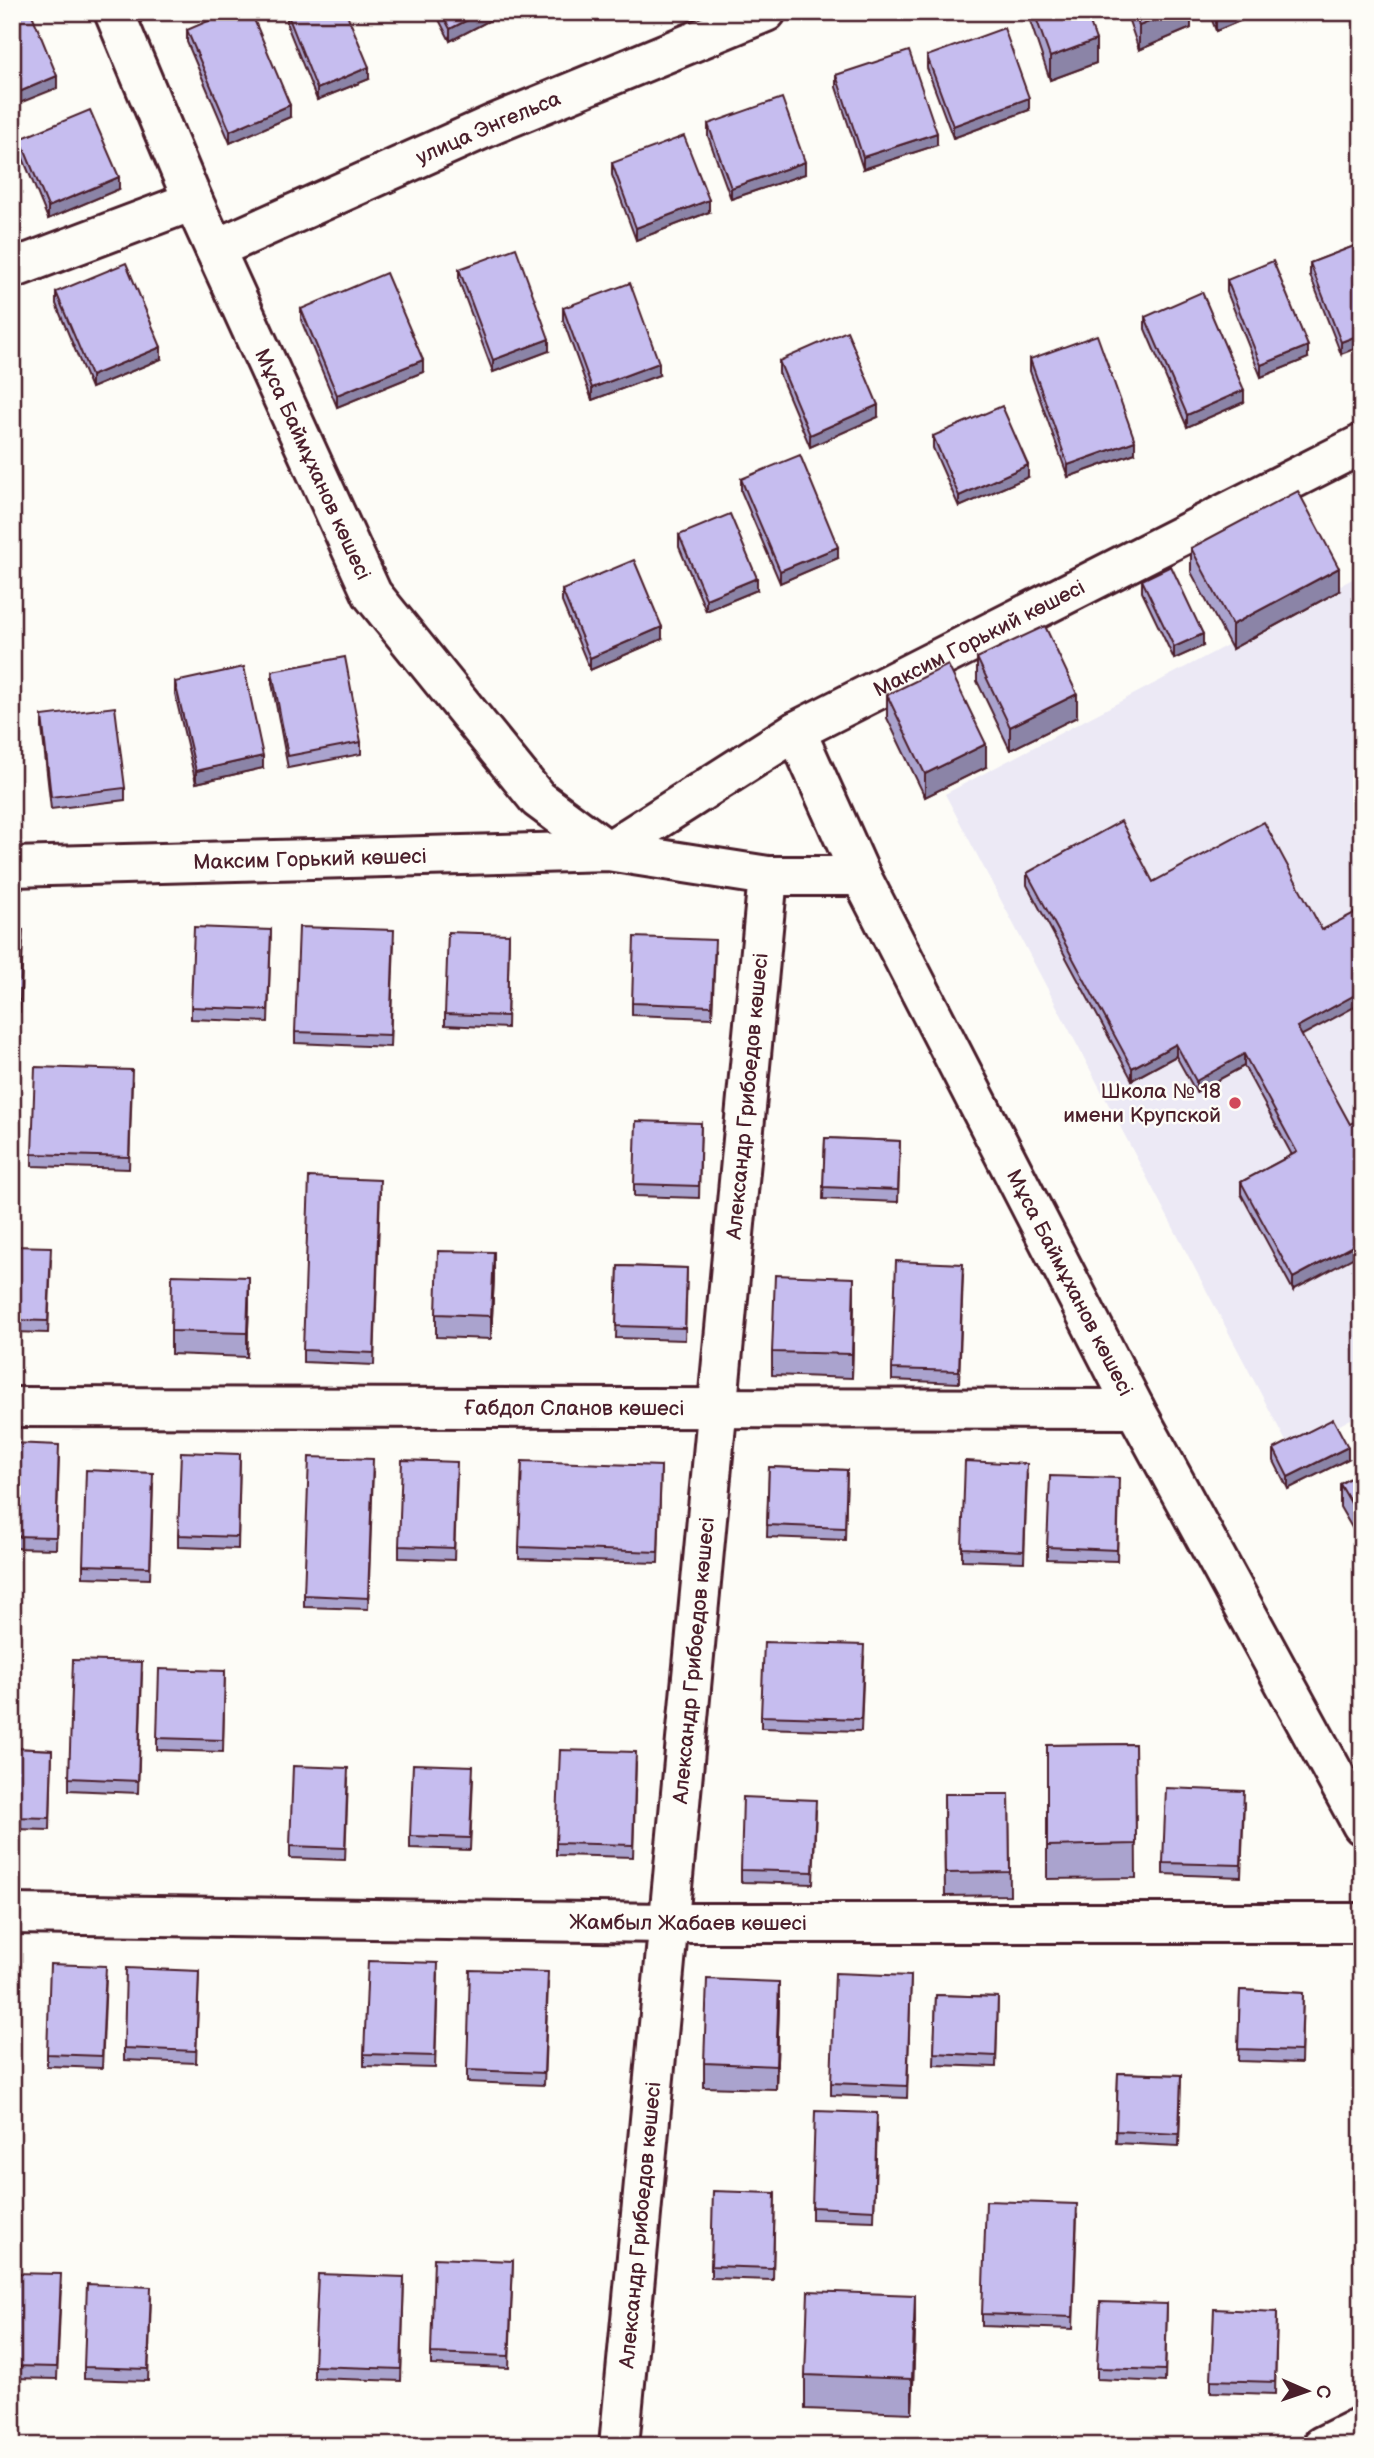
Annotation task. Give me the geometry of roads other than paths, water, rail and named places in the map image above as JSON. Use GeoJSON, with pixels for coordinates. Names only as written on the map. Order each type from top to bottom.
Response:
{"type":"FeatureCollection","features":[{"type":"Feature","properties":{"kind":"street","name":"Мұса Баймұханов көшесі"},"geometry":{"type":"LineString","coordinates":[[114,12],[193,201],[372,594],[538,799],[608,851]]}},
{"type":"Feature","properties":{"kind":"street","name":"улица Энгельса"},"geometry":{"type":"LineString","coordinates":[[215,249],[494,124],[766,12]]}},
{"type":"Feature","properties":{"kind":"street"},"geometry":{"type":"LineString","coordinates":[[12,269],[193,201]]}},
{"type":"Feature","properties":{"kind":"street","name":"Максим Горький көшесі"},"geometry":{"type":"LineString","coordinates":[[608,851],[796,732],[1362,444]]}},
{"type":"Feature","properties":{"kind":"street","name":"Мұса Баймұханов көшесі"},"geometry":{"type":"LineString","coordinates":[[796,732],[861,876],[1135,1409],[1362,1825]]}},
{"type":"Feature","properties":{"kind":"street","name":"Максим Горький көшесі"},"geometry":{"type":"LineString","coordinates":[[12,867],[608,851],[768,876],[861,876]]}},
{"type":"Feature","properties":{"kind":"street","name":"Александр Грибоедов көшесі"},"geometry":{"type":"LineString","coordinates":[[619,2446],[768,876]]}},
{"type":"Feature","properties":{"kind":"street","name":"Ғабдол Сланов көшесі"},"geometry":{"type":"LineString","coordinates":[[12,1407],[1135,1409]]}},
{"type":"Feature","properties":{"kind":"street","name":"Жамбыл Жабаев көшесі"},"geometry":{"type":"LineString","coordinates":[[12,1914],[668,1923],[1362,1923]]}},
{"type":"Feature","properties":{"kind":"street"},"geometry":{"type":"LineString","coordinates":[[1322,2446],[1362,2426]]}},
{"type":"Feature","properties":{"kind":"place","name":"Школа № 18 имени Крупской"},"geometry":{"type":"Point","coordinates":[1235,1103]}}]}
